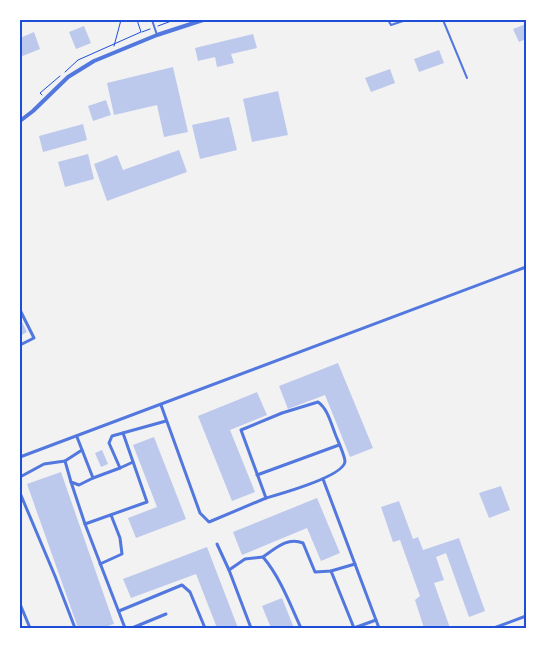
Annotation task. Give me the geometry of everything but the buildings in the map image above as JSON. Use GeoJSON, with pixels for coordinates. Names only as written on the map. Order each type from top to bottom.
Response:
{"type":"FeatureCollection","features":[{"type":"Feature","properties":{"kind":"street"},"geometry":{"type":"LineString","coordinates":[[20,121],[33,111],[68,76],[94,61],[158,35],[202,20]]}},
{"type":"Feature","properties":{"kind":"street"},"geometry":{"type":"LineString","coordinates":[[20,457],[526,267]]}},
{"type":"Feature","properties":{"kind":"street"},"geometry":{"type":"LineString","coordinates":[[20,310],[34,338],[20,345]]}},
{"type":"Feature","properties":{"kind":"street"},"geometry":{"type":"LineString","coordinates":[[160,405],[200,513],[209,522],[266,498],[323,479],[343,466],[345,462],[324,406],[318,402],[282,413],[241,430],[266,498]]}},
{"type":"Feature","properties":{"kind":"street"},"geometry":{"type":"LineString","coordinates":[[120,468],[109,443],[112,436],[166,421]]}},
{"type":"Feature","properties":{"kind":"street"},"geometry":{"type":"LineString","coordinates":[[85,524],[147,502],[122,433]]}},
{"type":"Feature","properties":{"kind":"street"},"geometry":{"type":"LineString","coordinates":[[77,437],[93,478]]}},
{"type":"Feature","properties":{"kind":"street"},"geometry":{"type":"LineString","coordinates":[[257,475],[339,445]]}},
{"type":"Feature","properties":{"kind":"street"},"geometry":{"type":"LineString","coordinates":[[20,477],[44,464],[64,461],[82,450]]}},
{"type":"Feature","properties":{"kind":"street"},"geometry":{"type":"LineString","coordinates":[[64,461],[85,524],[125,628]]}},
{"type":"Feature","properties":{"kind":"street"},"geometry":{"type":"LineString","coordinates":[[71,482],[79,485],[133,462]]}},
{"type":"Feature","properties":{"kind":"street"},"geometry":{"type":"LineString","coordinates":[[323,479],[379,628]]}},
{"type":"Feature","properties":{"kind":"street"},"geometry":{"type":"LineString","coordinates":[[20,493],[75,628]]}},
{"type":"Feature","properties":{"kind":"street"},"geometry":{"type":"LineString","coordinates":[[100,564],[122,554],[120,538],[111,515]]}},
{"type":"Feature","properties":{"kind":"street"},"geometry":{"type":"LineString","coordinates":[[229,570],[245,559],[263,556],[281,545],[295,540],[303,543],[315,572],[331,571],[355,564]]}},
{"type":"Feature","properties":{"kind":"street"},"geometry":{"type":"LineString","coordinates":[[217,544],[251,628]]}},
{"type":"Feature","properties":{"kind":"street"},"geometry":{"type":"LineString","coordinates":[[263,556],[286,595],[301,628]]}},
{"type":"Feature","properties":{"kind":"street"},"geometry":{"type":"LineString","coordinates":[[331,571],[354,628],[376,620]]}},
{"type":"Feature","properties":{"kind":"street"},"geometry":{"type":"LineString","coordinates":[[119,611],[182,585],[190,592],[205,628]]}},
{"type":"Feature","properties":{"kind":"street"},"geometry":{"type":"LineString","coordinates":[[20,604],[30,628]]}},
{"type":"Feature","properties":{"kind":"street"},"geometry":{"type":"LineString","coordinates":[[132,628],[166,614]]}},
{"type":"Feature","properties":{"kind":"street"},"geometry":{"type":"LineString","coordinates":[[494,628],[526,616]]}},
{"type":"Feature","properties":{"kind":"lane"},"geometry":{"type":"LineString","coordinates":[[152,20],[158,35]]}},
{"type":"Feature","properties":{"kind":"lane"},"geometry":{"type":"LineString","coordinates":[[388,20],[391,25],[406,20]]}},
{"type":"Feature","properties":{"kind":"lane"},"geometry":{"type":"LineString","coordinates":[[442,20],[466,78]]}},
{"type":"Feature","properties":{"kind":"path"},"geometry":{"type":"LineString","coordinates":[[114,46],[121,20]]}}]}
